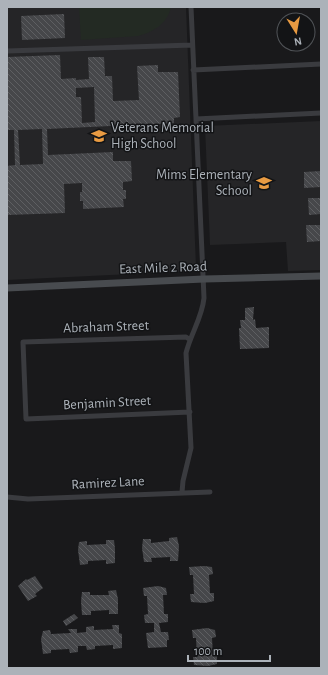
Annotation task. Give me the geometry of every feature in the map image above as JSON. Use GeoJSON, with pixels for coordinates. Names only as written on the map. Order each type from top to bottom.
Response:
{"type":"FeatureCollection","features":[{"type":"Feature","properties":{"kind":"main road","name":"East Mile 2 Road"},"geometry":{"type":"LineString","coordinates":[[7,288],[204,279],[321,276]]}},
{"type":"Feature","properties":{"kind":"street"},"geometry":{"type":"LineString","coordinates":[[182,492],[183,481],[191,448],[186,353],[189,339],[197,324],[202,309],[204,279],[191,7]]}},
{"type":"Feature","properties":{"kind":"street"},"geometry":{"type":"LineString","coordinates":[[7,51],[192,45]]}},
{"type":"Feature","properties":{"kind":"street"},"geometry":{"type":"LineString","coordinates":[[193,70],[321,64]]}},
{"type":"Feature","properties":{"kind":"street"},"geometry":{"type":"LineString","coordinates":[[196,119],[321,113]]}},
{"type":"Feature","properties":{"kind":"street","name":"Abraham Street"},"geometry":{"type":"LineString","coordinates":[[26,419],[23,342],[186,337],[189,339]]}},
{"type":"Feature","properties":{"kind":"street","name":"Benjamin Street"},"geometry":{"type":"LineString","coordinates":[[26,419],[190,412]]}},
{"type":"Feature","properties":{"kind":"street","name":"Ramirez Lane"},"geometry":{"type":"LineString","coordinates":[[7,497],[28,499],[210,492]]}},
{"type":"Feature","properties":{"kind":"shaded area","name":"Veterans Memorial High School"},"geometry":{"type":"Polygon","coordinates":[[[7,7],[186,7],[196,268],[193,271],[7,280],[7,7]]]}},
{"type":"Feature","properties":{"kind":"shaded area"},"geometry":{"type":"Polygon","coordinates":[[[79,7],[171,7],[163,23],[154,30],[144,34],[138,36],[81,40],[79,7]]]}},
{"type":"Feature","properties":{"kind":"shaded area","name":"Mims Elementary School"},"geometry":{"type":"Polygon","coordinates":[[[321,121],[321,270],[288,271],[286,242],[210,245],[205,126],[321,121]]]}},
{"type":"Feature","properties":{"kind":"building"},"geometry":{"type":"Polygon","coordinates":[[[64,14],[65,38],[22,40],[21,16],[64,14]]]}},
{"type":"Feature","properties":{"kind":"building"},"geometry":{"type":"Polygon","coordinates":[[[60,55],[61,79],[76,78],[76,80],[89,79],[88,57],[104,57],[105,76],[112,76],[113,101],[139,100],[137,66],[158,65],[158,72],[178,72],[180,117],[174,118],[174,123],[47,129],[48,155],[113,152],[113,161],[131,161],[132,181],[123,182],[123,190],[126,190],[126,199],[123,199],[124,207],[83,209],[83,201],[80,201],[82,183],[64,184],[65,213],[7,215],[7,166],[15,165],[14,130],[7,130],[7,57],[60,55]],[[94,87],[76,88],[76,97],[81,97],[82,123],[95,122],[94,87]],[[42,129],[18,130],[20,165],[43,164],[42,129]]]}},
{"type":"Feature","properties":{"kind":"building"},"geometry":{"type":"Polygon","coordinates":[[[321,171],[321,187],[304,188],[304,172],[321,171]]]}},
{"type":"Feature","properties":{"kind":"building"},"geometry":{"type":"Polygon","coordinates":[[[308,198],[321,198],[321,214],[309,215],[308,198]]]}},
{"type":"Feature","properties":{"kind":"building"},"geometry":{"type":"Polygon","coordinates":[[[306,225],[321,225],[321,241],[307,242],[306,225]]]}},
{"type":"Feature","properties":{"kind":"building"},"geometry":{"type":"Polygon","coordinates":[[[254,307],[253,320],[255,319],[256,328],[269,327],[269,348],[240,349],[240,320],[245,320],[245,308],[254,307]]]}},
{"type":"Feature","properties":{"kind":"building"},"geometry":{"type":"Polygon","coordinates":[[[177,537],[179,546],[178,561],[170,561],[170,557],[151,558],[152,562],[144,562],[142,548],[143,539],[151,539],[151,543],[169,541],[169,538],[177,537]]]}},
{"type":"Feature","properties":{"kind":"building"},"geometry":{"type":"Polygon","coordinates":[[[106,540],[114,540],[115,563],[106,564],[106,560],[88,561],[88,564],[80,565],[78,550],[79,542],[87,541],[87,545],[106,544],[106,540]]]}},
{"type":"Feature","properties":{"kind":"building"},"geometry":{"type":"Polygon","coordinates":[[[189,567],[212,567],[213,574],[209,575],[210,593],[214,593],[214,601],[205,603],[191,602],[190,594],[194,594],[193,575],[190,575],[189,567]]]}},
{"type":"Feature","properties":{"kind":"building"},"geometry":{"type":"Polygon","coordinates":[[[35,576],[43,588],[35,594],[37,596],[28,601],[18,586],[26,579],[27,580],[35,576]]]}},
{"type":"Feature","properties":{"kind":"building"},"geometry":{"type":"Polygon","coordinates":[[[158,586],[166,588],[167,595],[163,595],[164,614],[168,614],[168,622],[159,623],[161,632],[168,632],[169,640],[167,640],[167,647],[148,648],[146,633],[154,632],[154,623],[145,623],[144,615],[148,614],[147,596],[144,596],[143,588],[158,586]]]}},
{"type":"Feature","properties":{"kind":"building"},"geometry":{"type":"Polygon","coordinates":[[[116,590],[118,599],[118,614],[109,614],[109,610],[91,611],[91,615],[82,615],[82,592],[90,592],[90,595],[109,595],[108,591],[116,590]]]}},
{"type":"Feature","properties":{"kind":"building"},"geometry":{"type":"Polygon","coordinates":[[[74,614],[78,618],[66,626],[63,621],[74,614]]]}},
{"type":"Feature","properties":{"kind":"building"},"geometry":{"type":"Polygon","coordinates":[[[112,625],[119,625],[119,633],[122,634],[122,648],[113,649],[113,645],[95,646],[95,649],[87,650],[86,646],[78,646],[78,652],[70,653],[69,649],[51,650],[51,653],[43,654],[41,639],[43,631],[50,630],[51,634],[71,633],[68,629],[77,629],[77,633],[86,632],[86,627],[94,626],[94,630],[113,629],[112,625]]]}},
{"type":"Feature","properties":{"kind":"building"},"geometry":{"type":"Polygon","coordinates":[[[207,628],[215,630],[216,637],[212,638],[213,656],[217,656],[217,664],[208,666],[194,665],[193,657],[197,657],[196,638],[193,638],[192,630],[207,628]]]}},
{"type":"Feature","properties":{"kind":"place","name":"Veterans Memorial High School"},"geometry":{"type":"Point","coordinates":[99,136]}},
{"type":"Feature","properties":{"kind":"place","name":"Mims Elementary School"},"geometry":{"type":"Point","coordinates":[264,183]}}]}
